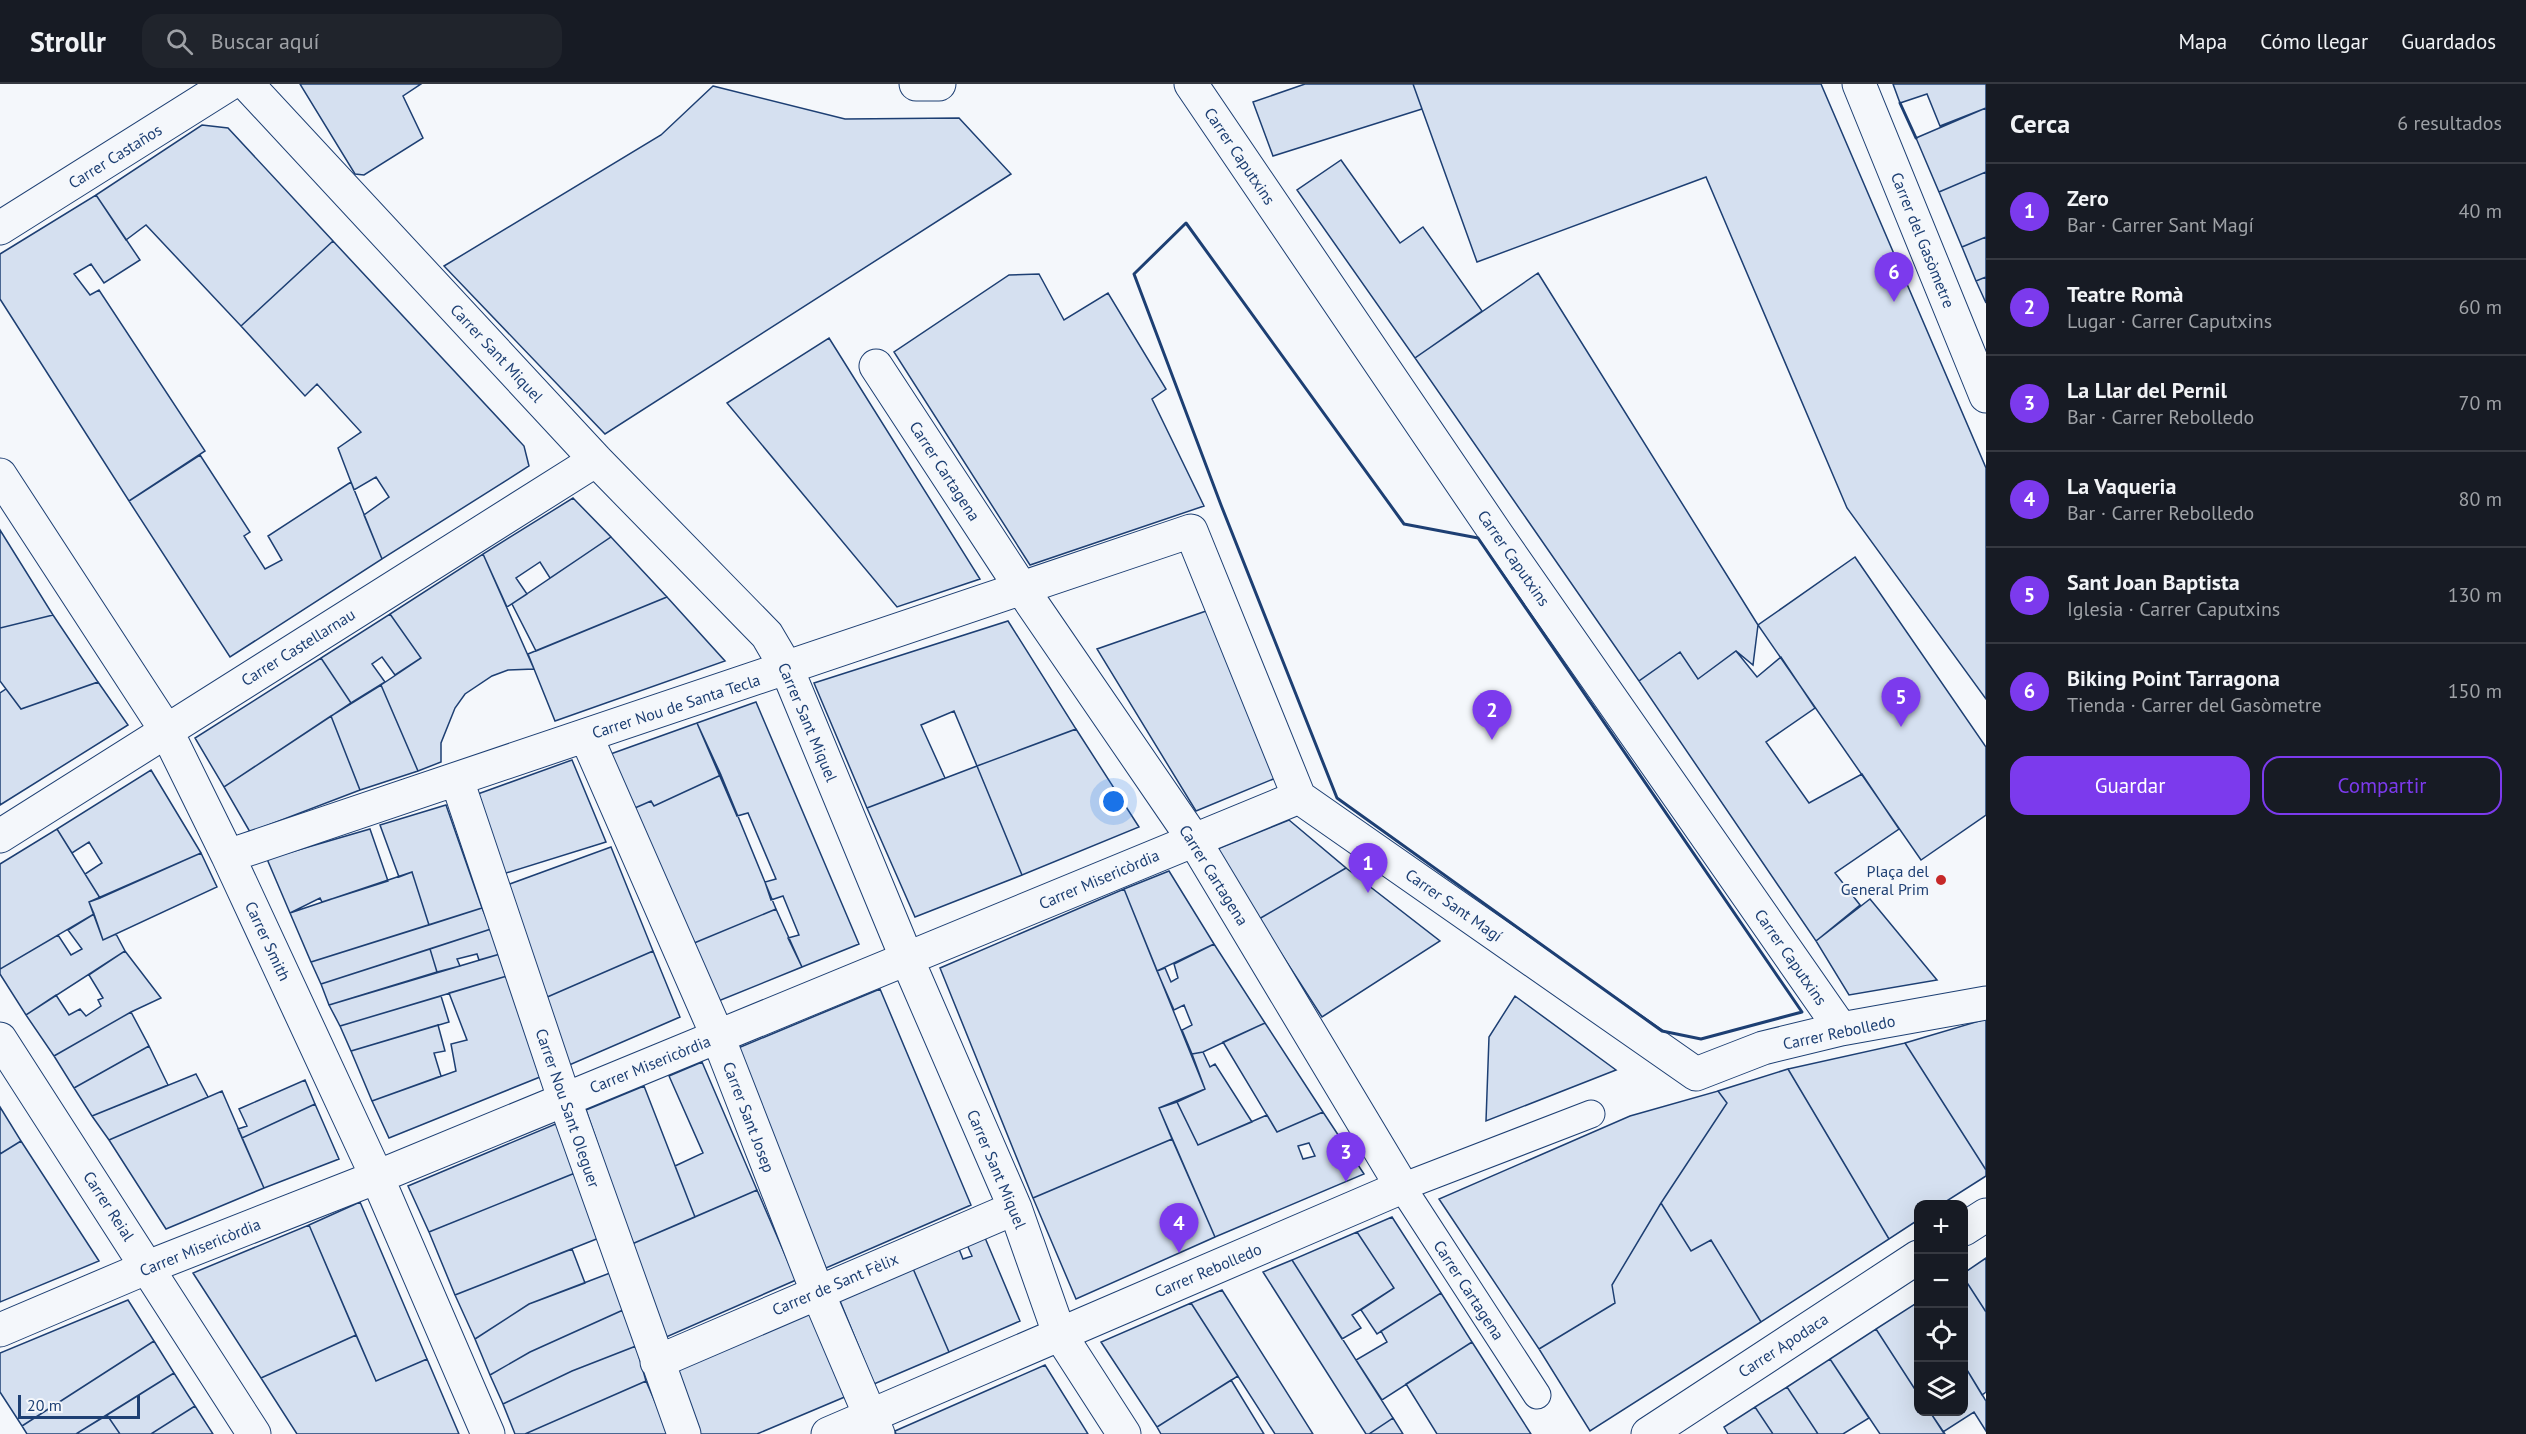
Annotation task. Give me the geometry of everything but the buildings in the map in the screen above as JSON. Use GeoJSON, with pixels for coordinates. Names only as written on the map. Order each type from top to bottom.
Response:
{"type":"FeatureCollection","features":[{"type":"Feature","properties":{"kind":"street","name":"Carrer Castaños"},"geometry":{"type":"LineString","coordinates":[[0,228],[229,84]]}},
{"type":"Feature","properties":{"kind":"street","name":"Carrer Sant Miquel"},"geometry":{"type":"LineString","coordinates":[[247,84],[596,460],[767,636],[788,669],[907,959],[1015,1208],[1059,1333],[1125,1434]]}},
{"type":"Feature","properties":{"kind":"street"},"geometry":{"type":"LineString","coordinates":[[916,84],[939,84]]}},
{"type":"Feature","properties":{"kind":"street","name":"Carrer Caputxins"},"geometry":{"type":"LineString","coordinates":[[1191,84],[1497,535],[1841,1029]]}},
{"type":"Feature","properties":{"kind":"street","name":"Carrer del Gasòmetre"},"geometry":{"type":"LineString","coordinates":[[1859,84],[1986,396]]}},
{"type":"Feature","properties":{"kind":"street","name":"Carrer Cartagena"},"geometry":{"type":"LineString","coordinates":[[876,366],[1022,589],[1194,840],[1402,1187],[1537,1395]]}},
{"type":"Feature","properties":{"kind":"street","name":"Carrer Castellarnau"},"geometry":{"type":"LineString","coordinates":[[0,836],[596,460]]}},
{"type":"Feature","properties":{"kind":"street","name":"Carrer Smith"},"geometry":{"type":"LineString","coordinates":[[0,474],[166,730],[228,856],[377,1177],[488,1434]]}},
{"type":"Feature","properties":{"kind":"street","name":"Carrer Nou de Santa Tecla"},"geometry":{"type":"LineString","coordinates":[[228,856],[788,669],[1191,531],[1299,797]]}},
{"type":"Feature","properties":{"kind":"street","name":"Carrer Sant Josep"},"geometry":{"type":"LineString","coordinates":[[586,736],[718,1037],[817,1291],[873,1424]]}},
{"type":"Feature","properties":{"kind":"street","name":"Carrer Nou Sant Oleguer"},"geometry":{"type":"LineString","coordinates":[[457,780],[564,1098],[684,1434]]}},
{"type":"Feature","properties":{"kind":"street","name":"Carrer Misericòrdia"},"geometry":{"type":"LineString","coordinates":[[0,1330],[148,1267],[377,1177],[1299,797]]}},
{"type":"Feature","properties":{"kind":"street","name":"Carrer Sant Magí"},"geometry":{"type":"LineString","coordinates":[[1299,797],[1695,1074]]}},
{"type":"Feature","properties":{"kind":"street","name":"Carrer Rebolledo"},"geometry":{"type":"LineString","coordinates":[[1695,1074],[1763,1048],[1841,1029],[1986,1003]]}},
{"type":"Feature","properties":{"kind":"street","name":"Carrer Reial"},"geometry":{"type":"LineString","coordinates":[[0,1039],[254,1434]]}},
{"type":"Feature","properties":{"kind":"street","name":"Carrer Rebolledo"},"geometry":{"type":"LineString","coordinates":[[828,1434],[873,1424],[1059,1333],[1402,1187],[1591,1114]]}},
{"type":"Feature","properties":{"kind":"street","name":"Carrer de Sant Fèlix"},"geometry":{"type":"LineString","coordinates":[[657,1362],[817,1291],[1015,1208]]}},
{"type":"Feature","properties":{"kind":"street"},"geometry":{"type":"LineString","coordinates":[[1968,1226],[1986,1215]]}},
{"type":"Feature","properties":{"kind":"street","name":"Carrer Apodaca"},"geometry":{"type":"LineString","coordinates":[[1648,1434],[1914,1260]]}},
{"type":"Feature","properties":{"kind":"wall"},"geometry":{"type":"LineString","coordinates":[[1900,103],[1916,138]]}},
{"type":"Feature","properties":{"kind":"wall"},"geometry":{"type":"LineString","coordinates":[[1186,223],[1404,524],[1478,538],[1802,1012],[1701,1039],[1662,1031],[1337,798],[1221,505],[1134,274],[1186,223]]}},
{"type":"Feature","properties":{"kind":"place","name":"Biking Point Tarragona"},"geometry":{"type":"Point","coordinates":[1894,302]}},
{"type":"Feature","properties":{"kind":"place","name":"Sant Joan Baptista"},"geometry":{"type":"Point","coordinates":[1901,727]}},
{"type":"Feature","properties":{"kind":"place","name":"Teatre Romà"},"geometry":{"type":"Point","coordinates":[1492,740]}},
{"type":"Feature","properties":{"kind":"place","name":"Plaça del General Prim"},"geometry":{"type":"Point","coordinates":[1941,880]}},
{"type":"Feature","properties":{"kind":"place","name":"Zero"},"geometry":{"type":"Point","coordinates":[1368,893]}},
{"type":"Feature","properties":{"kind":"place","name":"La Llar del Pernil"},"geometry":{"type":"Point","coordinates":[1346,1182]}},
{"type":"Feature","properties":{"kind":"place","name":"La Vaqueria"},"geometry":{"type":"Point","coordinates":[1179,1253]}}]}
